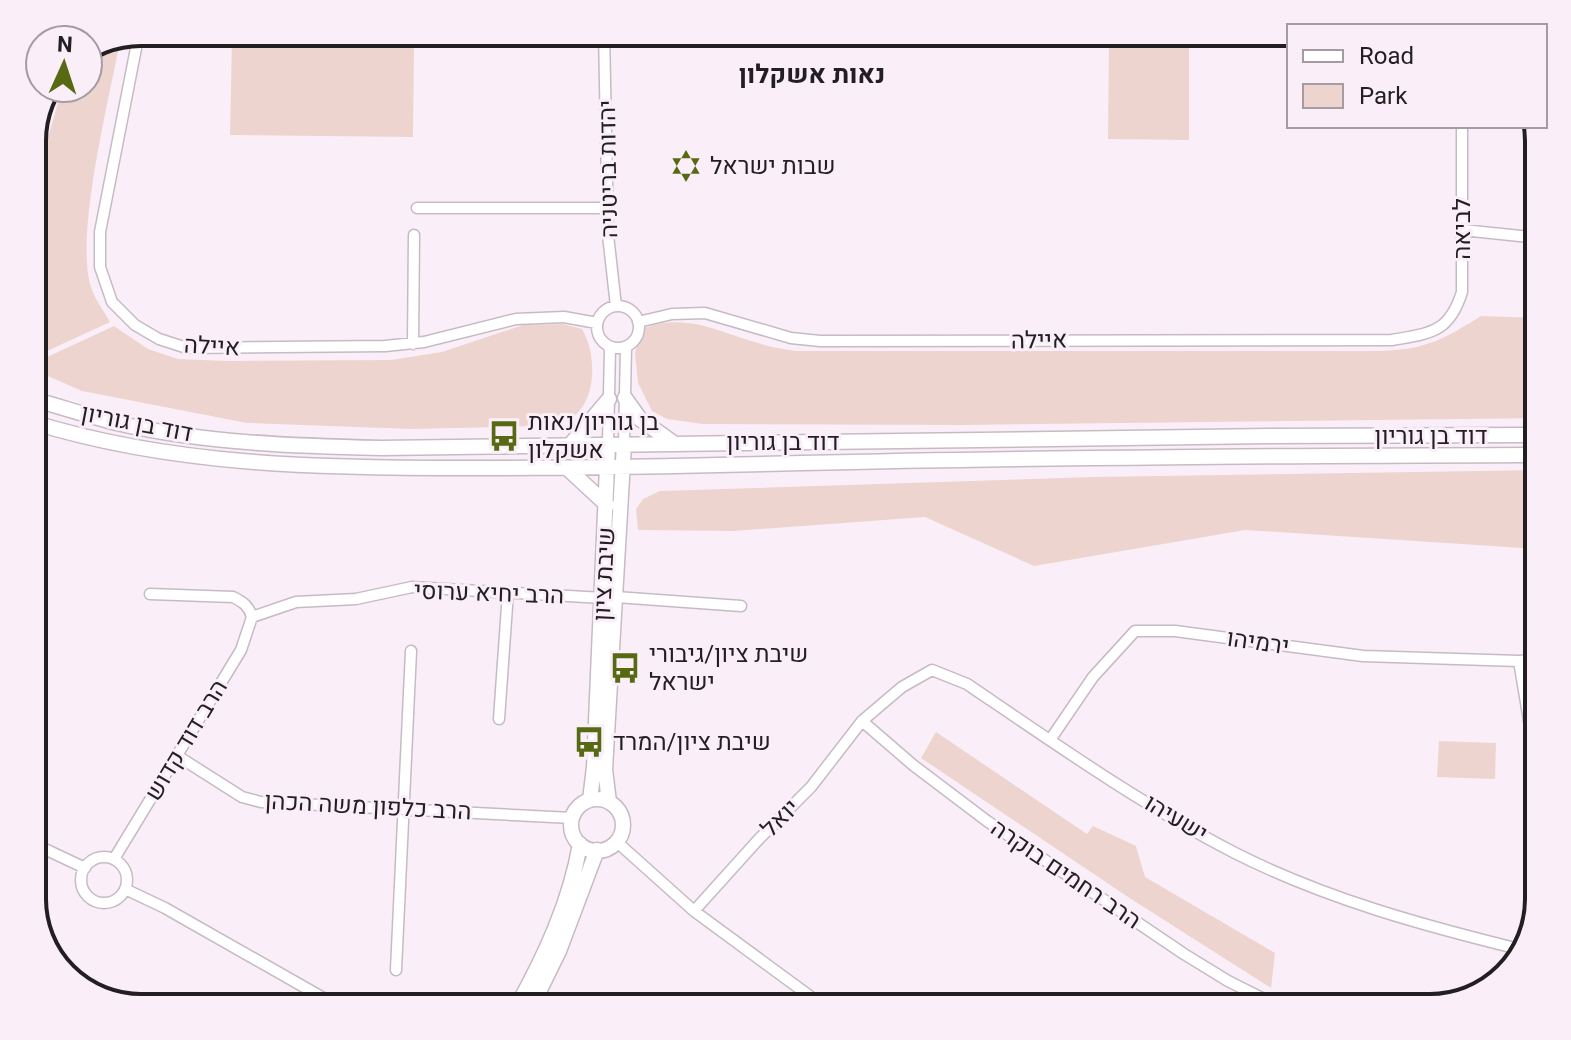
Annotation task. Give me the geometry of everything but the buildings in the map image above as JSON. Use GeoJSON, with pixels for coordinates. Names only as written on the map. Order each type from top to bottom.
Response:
{"type":"FeatureCollection","features":[{"type":"Feature","properties":{"kind":"main road"},"geometry":{"type":"LineString","coordinates":[[46,395],[92,416]]}},
{"type":"Feature","properties":{"kind":"main road"},"geometry":{"type":"LineString","coordinates":[[625,398],[640,419],[673,443]]}},
{"type":"Feature","properties":{"kind":"main road"},"geometry":{"type":"LineString","coordinates":[[570,445],[609,399]]}},
{"type":"Feature","properties":{"kind":"main road","name":"דוד בן גוריון"},"geometry":{"type":"LineString","coordinates":[[46,403],[121,424],[174,433],[305,446],[382,448],[1525,435]]}},
{"type":"Feature","properties":{"kind":"main road","name":"דוד בן גוריון"},"geometry":{"type":"LineString","coordinates":[[46,426],[129,447],[313,466],[615,468],[1525,455]]}},
{"type":"Feature","properties":{"kind":"main road"},"geometry":{"type":"LineString","coordinates":[[46,431],[129,447]]}},
{"type":"Feature","properties":{"kind":"main road"},"geometry":{"type":"LineString","coordinates":[[615,468],[616,444]]}},
{"type":"Feature","properties":{"kind":"main road"},"geometry":{"type":"LineString","coordinates":[[621,497],[638,474],[654,467]]}},
{"type":"Feature","properties":{"kind":"main road"},"geometry":{"type":"LineString","coordinates":[[567,468],[607,505]]}},
{"type":"Feature","properties":{"kind":"main road","name":"שיבת ציון"},"geometry":{"type":"LineString","coordinates":[[590,800],[621,497],[615,468]]}},
{"type":"Feature","properties":{"kind":"main road","name":"שיבת ציון"},"geometry":{"type":"LineString","coordinates":[[609,802],[605,769],[609,598],[607,505],[615,468]]}},
{"type":"Feature","properties":{"kind":"main road"},"geometry":{"type":"LineString","coordinates":[[590,800],[609,802],[619,811],[623,823],[617,842],[597,850],[580,844],[573,835],[572,818],[580,805],[590,800]]}},
{"type":"Feature","properties":{"kind":"main road"},"geometry":{"type":"LineString","coordinates":[[523,994],[559,921],[580,844]]}},
{"type":"Feature","properties":{"kind":"main road"},"geometry":{"type":"LineString","coordinates":[[538,994],[565,938],[597,850]]}},
{"type":"Feature","properties":{"kind":"street","name":"איילה"},"geometry":{"type":"LineString","coordinates":[[136,46],[100,232],[100,267],[112,302],[135,325],[159,339],[187,348],[385,346],[413,344],[516,319],[564,317],[597,323]]}},
{"type":"Feature","properties":{"kind":"street","name":"יהדות בריטניה"},"geometry":{"type":"LineString","coordinates":[[604,46],[608,235],[616,306]]}},
{"type":"Feature","properties":{"kind":"street","name":"לביאה"},"geometry":{"type":"LineString","coordinates":[[1442,327],[1455,312],[1462,292],[1462,128]]}},
{"type":"Feature","properties":{"kind":"street"},"geometry":{"type":"LineString","coordinates":[[417,208],[608,208]]}},
{"type":"Feature","properties":{"kind":"street"},"geometry":{"type":"LineString","coordinates":[[1463,230],[1525,237]]}},
{"type":"Feature","properties":{"kind":"street"},"geometry":{"type":"LineString","coordinates":[[413,344],[414,235]]}},
{"type":"Feature","properties":{"kind":"street"},"geometry":{"type":"LineString","coordinates":[[616,306],[629,309],[638,322],[637,337],[626,347],[610,347],[599,337],[597,323],[604,311],[616,306]]}},
{"type":"Feature","properties":{"kind":"street","name":"איילה"},"geometry":{"type":"LineString","coordinates":[[638,322],[672,314],[705,313],[791,338],[850,341],[1392,340],[1442,327]]}},
{"type":"Feature","properties":{"kind":"street"},"geometry":{"type":"LineString","coordinates":[[610,347],[609,399],[616,444]]}},
{"type":"Feature","properties":{"kind":"street"},"geometry":{"type":"LineString","coordinates":[[616,444],[625,398],[626,347]]}},
{"type":"Feature","properties":{"kind":"street","name":"הרב יחיא ערוסי"},"geometry":{"type":"LineString","coordinates":[[252,617],[296,602],[356,599],[412,587],[741,606]]}},
{"type":"Feature","properties":{"kind":"street"},"geometry":{"type":"LineString","coordinates":[[499,719],[508,592]]}},
{"type":"Feature","properties":{"kind":"street"},"geometry":{"type":"LineString","coordinates":[[150,594],[233,597],[242,601],[252,617]]}},
{"type":"Feature","properties":{"kind":"street","name":"הרב דוד קדוש"},"geometry":{"type":"LineString","coordinates":[[114,859],[241,650],[252,617]]}},
{"type":"Feature","properties":{"kind":"street","name":"ירמיהו"},"geometry":{"type":"LineString","coordinates":[[1050,740],[1093,677],[1135,631],[1175,631],[1363,656],[1519,661]]}},
{"type":"Feature","properties":{"kind":"street"},"geometry":{"type":"LineString","coordinates":[[396,970],[411,651]]}},
{"type":"Feature","properties":{"kind":"street"},"geometry":{"type":"LineString","coordinates":[[1525,660],[1519,661],[1525,697]]}},
{"type":"Feature","properties":{"kind":"street","name":"ישעיהו"},"geometry":{"type":"LineString","coordinates":[[862,721],[902,687],[932,670],[967,684],[1179,822],[1238,854],[1334,895],[1391,915],[1512,947]]}},
{"type":"Feature","properties":{"kind":"street","name":"יואל"},"geometry":{"type":"LineString","coordinates":[[694,911],[811,787],[862,721]]}},
{"type":"Feature","properties":{"kind":"street","name":"הרב רחמים בוקרה"},"geometry":{"type":"LineString","coordinates":[[862,721],[959,802],[1184,954],[1254,994]]}},
{"type":"Feature","properties":{"kind":"street","name":"הרב כלפון משה הכהן"},"geometry":{"type":"LineString","coordinates":[[176,755],[242,797],[261,802],[572,818]]}},
{"type":"Feature","properties":{"kind":"street"},"geometry":{"type":"LineString","coordinates":[[617,842],[694,911],[807,994]]}},
{"type":"Feature","properties":{"kind":"street"},"geometry":{"type":"LineString","coordinates":[[46,850],[85,868]]}},
{"type":"Feature","properties":{"kind":"street"},"geometry":{"type":"LineString","coordinates":[[97,858],[114,859],[126,873],[125,889],[112,901],[95,901],[83,887],[81,879],[85,868],[97,858]]}},
{"type":"Feature","properties":{"kind":"street"},"geometry":{"type":"LineString","coordinates":[[125,889],[165,908],[316,994]]}},
{"type":"Feature","properties":{"kind":"green space"},"geometry":{"type":"Polygon","coordinates":[[[232,46],[414,46],[413,137],[230,135],[232,46]]]}},
{"type":"Feature","properties":{"kind":"green space"},"geometry":{"type":"Polygon","coordinates":[[[1109,46],[1189,46],[1189,140],[1108,139],[1109,46]]]}},
{"type":"Feature","properties":{"kind":"green space"},"geometry":{"type":"Polygon","coordinates":[[[118,49],[95,168],[87,239],[87,268],[92,290],[110,322],[46,352],[46,145],[58,104],[104,104],[104,54],[118,49]]]}},
{"type":"Feature","properties":{"kind":"green space"},"geometry":{"type":"Polygon","coordinates":[[[1481,316],[1525,318],[1525,418],[963,425],[703,424],[667,419],[652,411],[638,383],[635,353],[642,329],[674,322],[704,326],[796,351],[1382,351],[1411,348],[1456,331],[1481,316]]]}},
{"type":"Feature","properties":{"kind":"green space"},"geometry":{"type":"Polygon","coordinates":[[[563,324],[582,329],[587,339],[592,362],[591,387],[581,409],[561,423],[413,429],[247,423],[82,391],[46,375],[46,358],[114,326],[148,349],[178,359],[227,361],[391,360],[442,352],[523,325],[563,324]]]}},
{"type":"Feature","properties":{"kind":"green space"},"geometry":{"type":"Polygon","coordinates":[[[1525,470],[1525,548],[1245,530],[1034,566],[925,517],[733,531],[638,530],[636,509],[643,499],[660,491],[1092,477],[1525,470]]]}},
{"type":"Feature","properties":{"kind":"green space"},"geometry":{"type":"Polygon","coordinates":[[[936,732],[1087,834],[1093,826],[1136,846],[1145,877],[1275,953],[1271,988],[1131,899],[921,758],[936,732]]]}},
{"type":"Feature","properties":{"kind":"green space"},"geometry":{"type":"Polygon","coordinates":[[[1439,741],[1496,743],[1495,779],[1437,777],[1439,741]]]}},
{"type":"Feature","properties":{"kind":"place","name":"שבות ישראל"},"geometry":{"type":"Point","coordinates":[686,166]}},
{"type":"Feature","properties":{"kind":"place","name":"בן גוריון/נאות אשקלון"},"geometry":{"type":"Point","coordinates":[504,436]}},
{"type":"Feature","properties":{"kind":"place","name":"שיבת ציון/גיבורי ישראל"},"geometry":{"type":"Point","coordinates":[625,668]}},
{"type":"Feature","properties":{"kind":"place","name":"שיבת ציון/המרד"},"geometry":{"type":"Point","coordinates":[589,742]}},
{"type":"Feature","properties":{"kind":"district","name":"נאות אשקלון"},"geometry":{"type":"Point","coordinates":[812,74]}}]}
